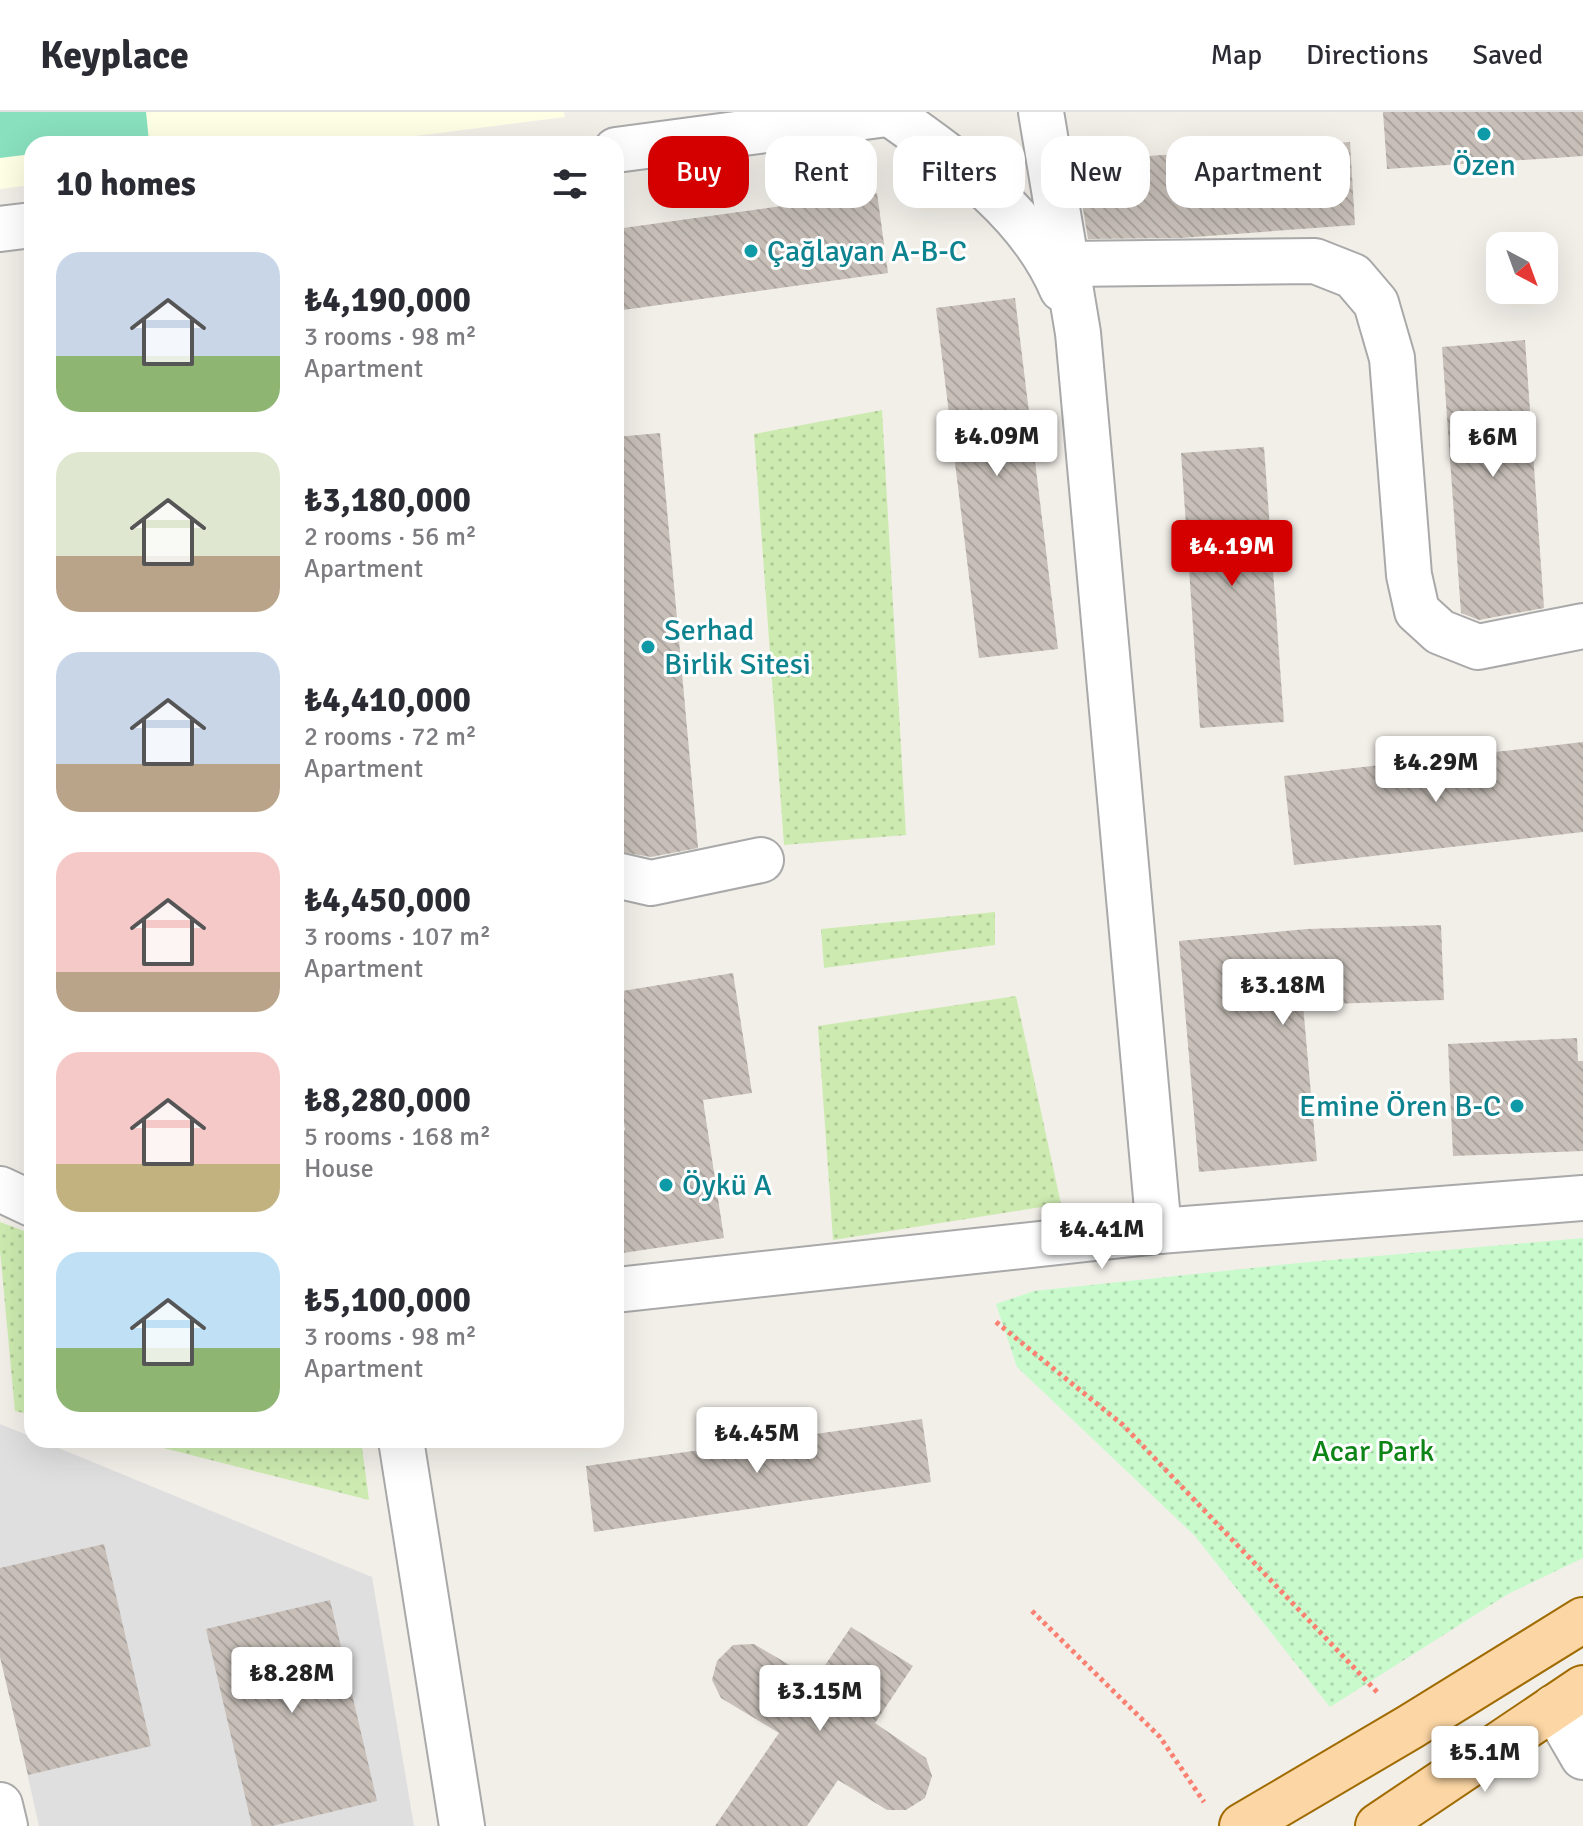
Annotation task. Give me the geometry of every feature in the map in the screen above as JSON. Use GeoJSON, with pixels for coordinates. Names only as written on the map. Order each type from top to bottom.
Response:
{"type":"FeatureCollection","features":[{"type":"Feature","properties":{"kind":"main road"},"geometry":{"type":"LineString","coordinates":[[1227,1820],[1410,1727],[1583,1620]]}},
{"type":"Feature","properties":{"kind":"main road"},"geometry":{"type":"LineString","coordinates":[[1378,1826],[1568,1698]]}},
{"type":"Feature","properties":{"kind":"street"},"geometry":{"type":"LineString","coordinates":[[1041,112],[1078,333],[1159,1231]]}},
{"type":"Feature","properties":{"kind":"street"},"geometry":{"type":"LineString","coordinates":[[624,149],[896,113],[967,170],[1015,218],[1038,246],[1061,285],[1078,333]]}},
{"type":"Feature","properties":{"kind":"street"},"geometry":{"type":"LineString","coordinates":[[0,229],[24,226]]}},
{"type":"Feature","properties":{"kind":"street"},"geometry":{"type":"LineString","coordinates":[[1067,264],[1315,261],[1353,276],[1376,303],[1392,358],[1409,575],[1417,611],[1440,632],[1478,647],[1583,626]]}},
{"type":"Feature","properties":{"kind":"street"},"geometry":{"type":"LineString","coordinates":[[624,877],[651,883],[761,860]]}},
{"type":"Feature","properties":{"kind":"street"},"geometry":{"type":"LineString","coordinates":[[0,1189],[24,1200]]}},
{"type":"Feature","properties":{"kind":"street"},"geometry":{"type":"LineString","coordinates":[[624,1289],[1159,1231],[1583,1198]]}},
{"type":"Feature","properties":{"kind":"street"},"geometry":{"type":"LineString","coordinates":[[402,1448],[462,1826]]}},
{"type":"Feature","properties":{"kind":"street"},"geometry":{"type":"LineString","coordinates":[[1568,1698],[1583,1757]]}},
{"type":"Feature","properties":{"kind":"street"},"geometry":{"type":"LineString","coordinates":[[0,1805],[5,1826]]}},
{"type":"Feature","properties":{"kind":"path"},"geometry":{"type":"LineString","coordinates":[[996,1322],[1123,1425],[1410,1727]]}},
{"type":"Feature","properties":{"kind":"path"},"geometry":{"type":"LineString","coordinates":[[1032,1611],[1160,1737],[1227,1820]]}},
{"type":"Feature","properties":{"kind":"shaded area"},"geometry":{"type":"Polygon","coordinates":[[[0,112],[564,112],[565,117],[416,136],[24,136],[24,186],[0,189],[0,112]]]}},
{"type":"Feature","properties":{"kind":"shaded area"},"geometry":{"type":"Polygon","coordinates":[[[0,1424],[24,1434],[24,1448],[58,1448],[372,1577],[414,1826],[39,1826],[0,1652],[0,1424]]]}},
{"type":"Feature","properties":{"kind":"green space"},"geometry":{"type":"Polygon","coordinates":[[[0,112],[146,112],[148,136],[24,136],[24,155],[0,158],[0,112]]]}},
{"type":"Feature","properties":{"kind":"green space"},"geometry":{"type":"Polygon","coordinates":[[[882,410],[906,835],[784,845],[754,434],[882,410]]]}},
{"type":"Feature","properties":{"kind":"green space"},"geometry":{"type":"Polygon","coordinates":[[[995,912],[995,945],[824,968],[821,929],[995,912]]]}},
{"type":"Feature","properties":{"kind":"green space"},"geometry":{"type":"Polygon","coordinates":[[[1016,996],[1061,1204],[833,1240],[818,1026],[1016,996]]]}},
{"type":"Feature","properties":{"kind":"green space"},"geometry":{"type":"Polygon","coordinates":[[[0,1222],[24,1231],[24,1413],[15,1411],[0,1222]]]}},
{"type":"Feature","properties":{"kind":"green space","name":"Acar Park"},"geometry":{"type":"Polygon","coordinates":[[[1583,1238],[1583,1558],[1508,1594],[1330,1707],[1195,1536],[1017,1367],[996,1304],[1034,1291],[1309,1262],[1583,1238]]]}},
{"type":"Feature","properties":{"kind":"green space"},"geometry":{"type":"Polygon","coordinates":[[[164,1448],[362,1448],[369,1500],[164,1448]]]}},
{"type":"Feature","properties":{"kind":"building","name":"Özen"},"geometry":{"type":"Polygon","coordinates":[[[1383,112],[1583,112],[1583,156],[1387,169],[1383,112]]]}},
{"type":"Feature","properties":{"kind":"building"},"geometry":{"type":"Polygon","coordinates":[[[1350,142],[1355,225],[1181,238],[1088,239],[1083,208],[1150,208],[1150,156],[1166,155],[1166,208],[1350,208],[1350,142]]]}},
{"type":"Feature","properties":{"kind":"building","name":"Çağlayan A-B-C"},"geometry":{"type":"Polygon","coordinates":[[[877,193],[888,273],[624,310],[624,228],[768,208],[877,208],[877,193]]]}},
{"type":"Feature","properties":{"kind":"building"},"geometry":{"type":"Polygon","coordinates":[[[1015,298],[1058,649],[979,658],[936,308],[1015,298]]]}},
{"type":"Feature","properties":{"kind":"building"},"geometry":{"type":"Polygon","coordinates":[[[1525,340],[1544,608],[1479,620],[1461,613],[1442,347],[1525,340]]]}},
{"type":"Feature","properties":{"kind":"building","name":"Serhad Birlik Sitesi"},"geometry":{"type":"Polygon","coordinates":[[[660,433],[698,848],[651,857],[624,852],[624,436],[660,433]]]}},
{"type":"Feature","properties":{"kind":"building"},"geometry":{"type":"Polygon","coordinates":[[[1264,447],[1284,722],[1200,728],[1181,453],[1264,447]]]}},
{"type":"Feature","properties":{"kind":"building"},"geometry":{"type":"Polygon","coordinates":[[[1583,742],[1583,832],[1294,865],[1284,776],[1583,742]]]}},
{"type":"Feature","properties":{"kind":"building"},"geometry":{"type":"Polygon","coordinates":[[[1441,925],[1444,1000],[1303,1005],[1317,1161],[1199,1172],[1179,941],[1307,929],[1441,925]]]}},
{"type":"Feature","properties":{"kind":"building"},"geometry":{"type":"Polygon","coordinates":[[[733,973],[752,1093],[703,1100],[724,1238],[624,1253],[624,991],[733,973]]]}},
{"type":"Feature","properties":{"kind":"building","name":"Emine Ören B-C"},"geometry":{"type":"Polygon","coordinates":[[[1577,1038],[1578,1061],[1583,1061],[1583,1151],[1453,1156],[1448,1044],[1577,1038]]]}},
{"type":"Feature","properties":{"kind":"building"},"geometry":{"type":"Polygon","coordinates":[[[922,1419],[931,1482],[594,1532],[586,1466],[922,1419]]]}},
{"type":"Feature","properties":{"kind":"building"},"geometry":{"type":"Polygon","coordinates":[[[104,1544],[151,1746],[28,1775],[0,1657],[0,1568],[104,1544]]]}},
{"type":"Feature","properties":{"kind":"building"},"geometry":{"type":"Polygon","coordinates":[[[330,1600],[377,1801],[272,1826],[252,1826],[206,1629],[330,1600]]]}},
{"type":"Feature","properties":{"kind":"building"},"geometry":{"type":"Polygon","coordinates":[[[851,1627],[913,1666],[875,1723],[926,1758],[932,1776],[925,1798],[906,1810],[887,1810],[838,1780],[807,1826],[715,1826],[779,1733],[721,1698],[712,1680],[717,1661],[733,1645],[754,1644],[815,1680],[851,1627]]]}},
{"type":"Feature","properties":{"kind":"place","name":"Özen"},"geometry":{"type":"Point","coordinates":[1484,134]}},
{"type":"Feature","properties":{"kind":"place","name":"Çağlayan A-B-C"},"geometry":{"type":"Point","coordinates":[751,251]}},
{"type":"Feature","properties":{"kind":"place","name":"Serhad Birlik Sitesi"},"geometry":{"type":"Point","coordinates":[648,647]}},
{"type":"Feature","properties":{"kind":"place","name":"Emine Ören B-C"},"geometry":{"type":"Point","coordinates":[1517,1106]}},
{"type":"Feature","properties":{"kind":"place","name":"Öykü A"},"geometry":{"type":"Point","coordinates":[666,1185]}}]}
